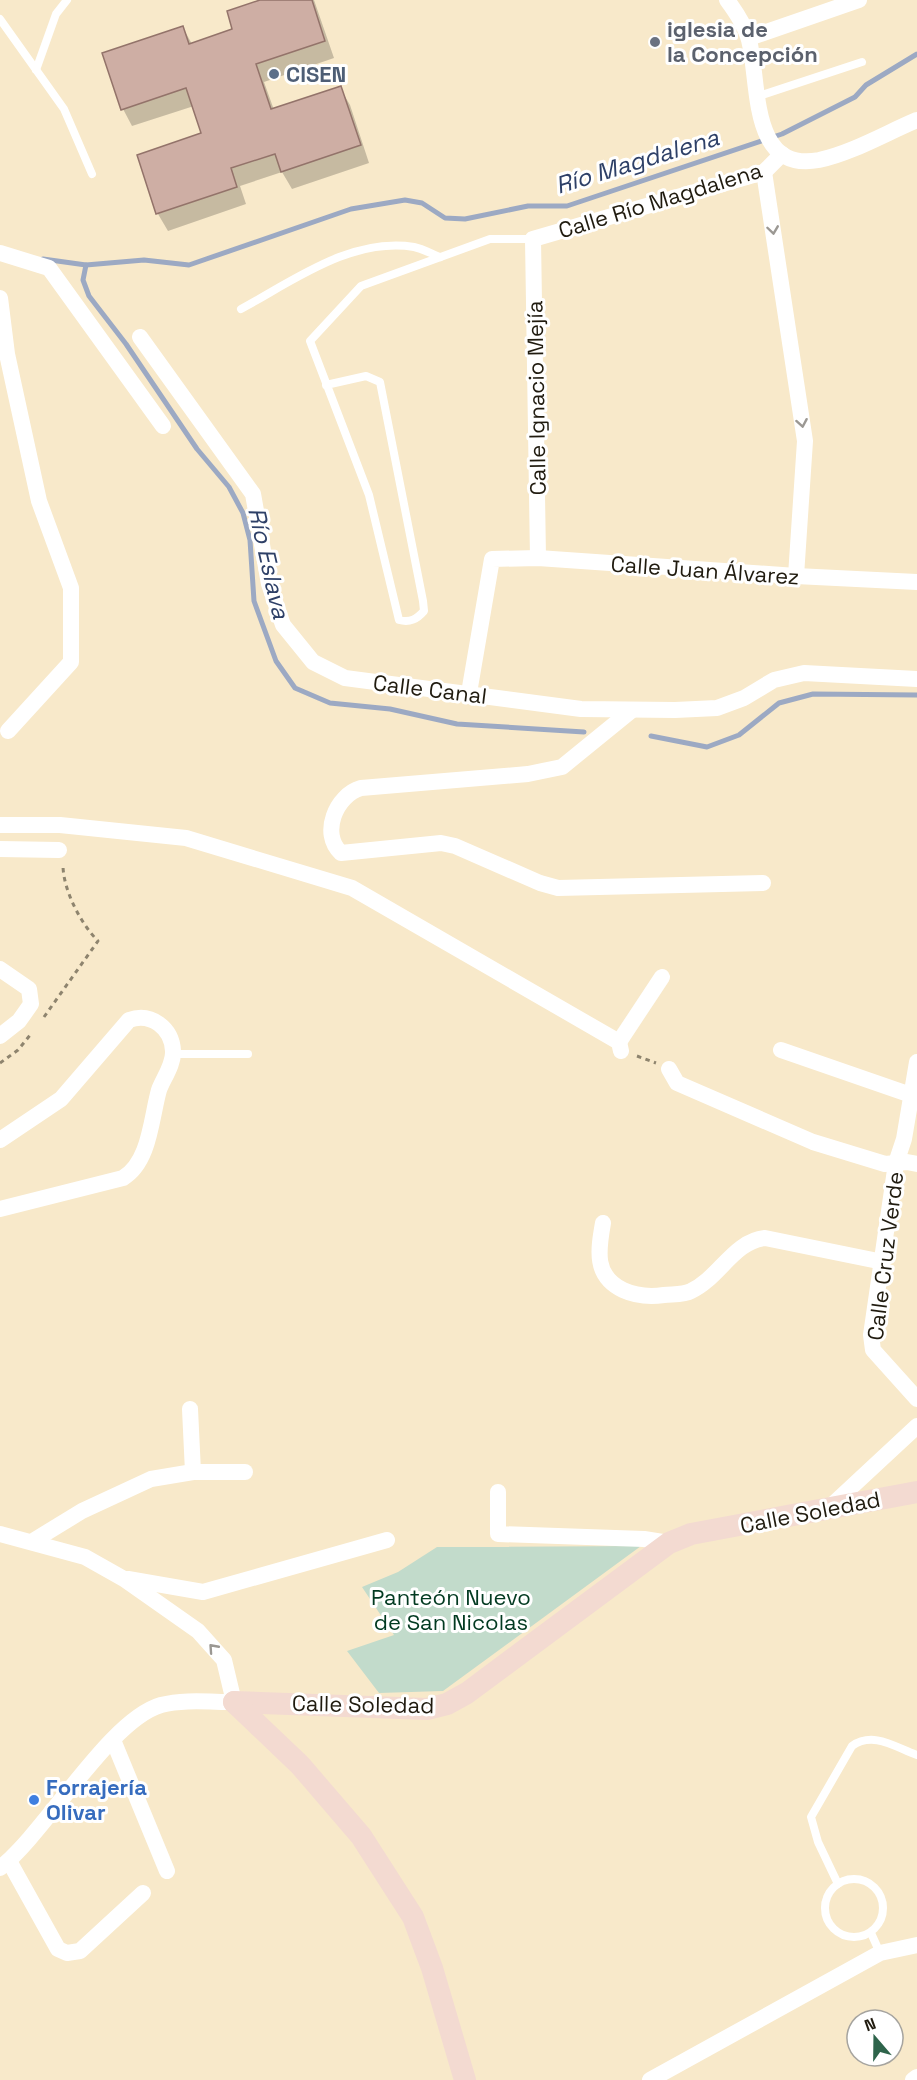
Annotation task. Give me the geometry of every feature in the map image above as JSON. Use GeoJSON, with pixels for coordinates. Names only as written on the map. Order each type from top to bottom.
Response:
{"type":"FeatureCollection","features":[{"type":"Feature","properties":{"kind":"street"},"geometry":{"type":"LineString","coordinates":[[727,0],[738,13],[749,38],[759,96],[761,124],[777,151]]}},
{"type":"Feature","properties":{"kind":"street"},"geometry":{"type":"LineString","coordinates":[[749,38],[859,0]]}},
{"type":"Feature","properties":{"kind":"street","name":"Calle Río Magdalena"},"geometry":{"type":"LineString","coordinates":[[534,238],[764,172],[777,151],[803,161],[817,160],[917,120]]}},
{"type":"Feature","properties":{"kind":"street"},"geometry":{"type":"LineString","coordinates":[[764,172],[805,441],[796,576]]}},
{"type":"Feature","properties":{"kind":"street","name":"Calle Ignacio Mejía"},"geometry":{"type":"LineString","coordinates":[[534,238],[538,558]]}},
{"type":"Feature","properties":{"kind":"street"},"geometry":{"type":"LineString","coordinates":[[0,253],[49,268],[163,426]]}},
{"type":"Feature","properties":{"kind":"street"},"geometry":{"type":"LineString","coordinates":[[0,298],[4,355],[39,501],[71,588],[71,662],[8,731]]}},
{"type":"Feature","properties":{"kind":"street","name":"Calle Canal"},"geometry":{"type":"LineString","coordinates":[[140,337],[253,494],[269,584],[283,625],[313,662],[345,678],[581,709],[632,710],[717,708],[744,698],[774,680],[804,673],[917,679]]}},
{"type":"Feature","properties":{"kind":"street","name":"Calle Juan Álvarez"},"geometry":{"type":"LineString","coordinates":[[469,693],[492,559],[538,558],[917,582]]}},
{"type":"Feature","properties":{"kind":"street"},"geometry":{"type":"LineString","coordinates":[[632,710],[562,767],[528,774],[361,788],[349,791],[341,800],[329,833],[333,845],[341,853],[441,843],[455,846],[540,883],[558,888],[763,883]]}},
{"type":"Feature","properties":{"kind":"street"},"geometry":{"type":"LineString","coordinates":[[0,825],[60,825],[186,838],[352,888],[620,1047],[662,978]]}},
{"type":"Feature","properties":{"kind":"street"},"geometry":{"type":"LineString","coordinates":[[0,849],[61,854]]}},
{"type":"Feature","properties":{"kind":"street"},"geometry":{"type":"LineString","coordinates":[[0,969],[29,989],[31,1004],[19,1021],[0,1036]]}},
{"type":"Feature","properties":{"kind":"street"},"geometry":{"type":"LineString","coordinates":[[0,1140],[61,1099],[129,1020],[141,1016],[154,1020],[170,1036],[174,1054],[159,1089],[146,1142],[131,1174],[0,1209]]}},
{"type":"Feature","properties":{"kind":"street"},"geometry":{"type":"LineString","coordinates":[[781,1050],[911,1095]]}},
{"type":"Feature","properties":{"kind":"street","name":"Calle Cruz Verde"},"geometry":{"type":"LineString","coordinates":[[917,1062],[904,1139],[896,1162],[871,1335],[873,1350],[917,1399]]}},
{"type":"Feature","properties":{"kind":"street"},"geometry":{"type":"LineString","coordinates":[[669,1069],[677,1083],[804,1139],[885,1164],[896,1162],[917,1164]]}},
{"type":"Feature","properties":{"kind":"street"},"geometry":{"type":"LineString","coordinates":[[603,1223],[599,1243],[601,1268],[609,1283],[634,1295],[689,1293],[709,1281],[746,1243],[756,1239],[765,1238],[883,1262]]}},
{"type":"Feature","properties":{"kind":"street"},"geometry":{"type":"LineString","coordinates":[[190,1409],[193,1472]]}},
{"type":"Feature","properties":{"kind":"street"},"geometry":{"type":"LineString","coordinates":[[831,1506],[917,1426]]}},
{"type":"Feature","properties":{"kind":"street"},"geometry":{"type":"LineString","coordinates":[[33,1541],[82,1511],[151,1479],[193,1472],[245,1472]]}},
{"type":"Feature","properties":{"kind":"street"},"geometry":{"type":"LineString","coordinates":[[498,1491],[498,1534],[644,1539],[669,1543]]}},
{"type":"Feature","properties":{"kind":"street","name":"Calle Soledad"},"geometry":{"type":"LineString","coordinates":[[4,1865],[113,1740],[139,1717],[159,1706],[185,1702],[234,1702],[427,1709],[447,1704],[466,1693],[669,1543],[691,1534],[831,1506],[917,1492]]}},
{"type":"Feature","properties":{"kind":"street"},"geometry":{"type":"LineString","coordinates":[[0,1534],[33,1541],[85,1557],[124,1579],[198,1631],[224,1660],[234,1702],[300,1765],[361,1836],[413,1917],[432,1968],[465,2080]]}},
{"type":"Feature","properties":{"kind":"street"},"geometry":{"type":"LineString","coordinates":[[124,1579],[203,1592],[387,1540]]}},
{"type":"Feature","properties":{"kind":"street"},"geometry":{"type":"LineString","coordinates":[[113,1740],[167,1871]]}},
{"type":"Feature","properties":{"kind":"street"},"geometry":{"type":"LineString","coordinates":[[4,1865],[58,1949],[67,1953],[80,1951],[143,1893]]}},
{"type":"Feature","properties":{"kind":"street"},"geometry":{"type":"LineString","coordinates":[[659,2078],[880,1953],[917,1945]]}},
{"type":"Feature","properties":{"kind":"street"},"geometry":{"type":"LineString","coordinates":[[913,2080],[917,2077]]}},
{"type":"Feature","properties":{"kind":"lane"},"geometry":{"type":"LineString","coordinates":[[36,70],[56,14],[67,0]]}},
{"type":"Feature","properties":{"kind":"lane"},"geometry":{"type":"LineString","coordinates":[[0,19],[64,109],[92,174]]}},
{"type":"Feature","properties":{"kind":"lane"},"geometry":{"type":"LineString","coordinates":[[759,96],[862,62]]}},
{"type":"Feature","properties":{"kind":"lane"},"geometry":{"type":"LineString","coordinates":[[326,385],[366,376],[380,382],[423,601],[424,610],[418,618],[407,622],[399,620],[369,495],[326,385],[310,341],[362,286],[490,239],[534,238]]}},
{"type":"Feature","properties":{"kind":"lane"},"geometry":{"type":"LineString","coordinates":[[241,309],[326,263],[352,253],[378,247],[415,247],[440,257]]}},
{"type":"Feature","properties":{"kind":"lane"},"geometry":{"type":"LineString","coordinates":[[174,1054],[248,1054]]}},
{"type":"Feature","properties":{"kind":"lane"},"geometry":{"type":"LineString","coordinates":[[838,1884],[818,1842],[811,1817],[852,1746],[862,1739],[873,1738],[917,1755]]}},
{"type":"Feature","properties":{"kind":"lane"},"geometry":{"type":"LineString","coordinates":[[858,1879],[876,1888],[884,1906],[878,1926],[871,1933],[861,1937],[841,1935],[827,1920],[826,1900],[838,1884],[858,1879]]}},
{"type":"Feature","properties":{"kind":"lane"},"geometry":{"type":"LineString","coordinates":[[871,1933],[880,1953]]}},
{"type":"Feature","properties":{"kind":"path"},"geometry":{"type":"LineString","coordinates":[[40,1022],[98,941],[86,929],[68,894],[63,878],[61,854]]}},
{"type":"Feature","properties":{"kind":"path"},"geometry":{"type":"LineString","coordinates":[[0,1064],[18,1050],[33,1031]]}},
{"type":"Feature","properties":{"kind":"path"},"geometry":{"type":"LineString","coordinates":[[620,1047],[669,1069]]}},
{"type":"Feature","properties":{"kind":"green space","name":"Panteón Nuevo de San Nicolas"},"geometry":{"type":"Polygon","coordinates":[[[641,1546],[443,1691],[379,1693],[347,1651],[394,1635],[362,1587],[398,1572],[437,1547],[641,1546]]]}},
{"type":"Feature","properties":{"kind":"building"},"geometry":{"type":"Polygon","coordinates":[[[260,0],[312,0],[325,41],[256,64],[271,109],[341,86],[361,145],[281,172],[275,154],[231,168],[237,187],[156,214],[137,155],[201,133],[186,88],[121,110],[102,53],[183,26],[189,44],[232,29],[227,11],[260,0]]]}},
{"type":"Feature","properties":{"kind":"waterway","name":"Río Magdalena"},"geometry":{"type":"LineString","coordinates":[[43,259],[86,265],[144,260],[189,265],[351,209],[405,200],[422,203],[445,218],[465,219],[528,206],[567,206],[782,134],[855,97],[866,85],[917,54]]}},
{"type":"Feature","properties":{"kind":"waterway","name":"Río Eslava"},"geometry":{"type":"LineString","coordinates":[[86,265],[83,280],[89,296],[126,344],[197,449],[229,487],[243,513],[250,540],[254,601],[276,661],[295,688],[330,703],[390,709],[457,724],[584,732]]}},
{"type":"Feature","properties":{"kind":"waterway","name":"Río Eslava"},"geometry":{"type":"LineString","coordinates":[[651,736],[707,747],[739,735],[779,703],[813,694],[917,695]]}},
{"type":"Feature","properties":{"kind":"place","name":"iglesia de la Concepción"},"geometry":{"type":"Point","coordinates":[655,42]}},
{"type":"Feature","properties":{"kind":"place","name":"CISEN"},"geometry":{"type":"Point","coordinates":[274,74]}},
{"type":"Feature","properties":{"kind":"place","name":"Forrajería Olivar"},"geometry":{"type":"Point","coordinates":[34,1800]}}]}
